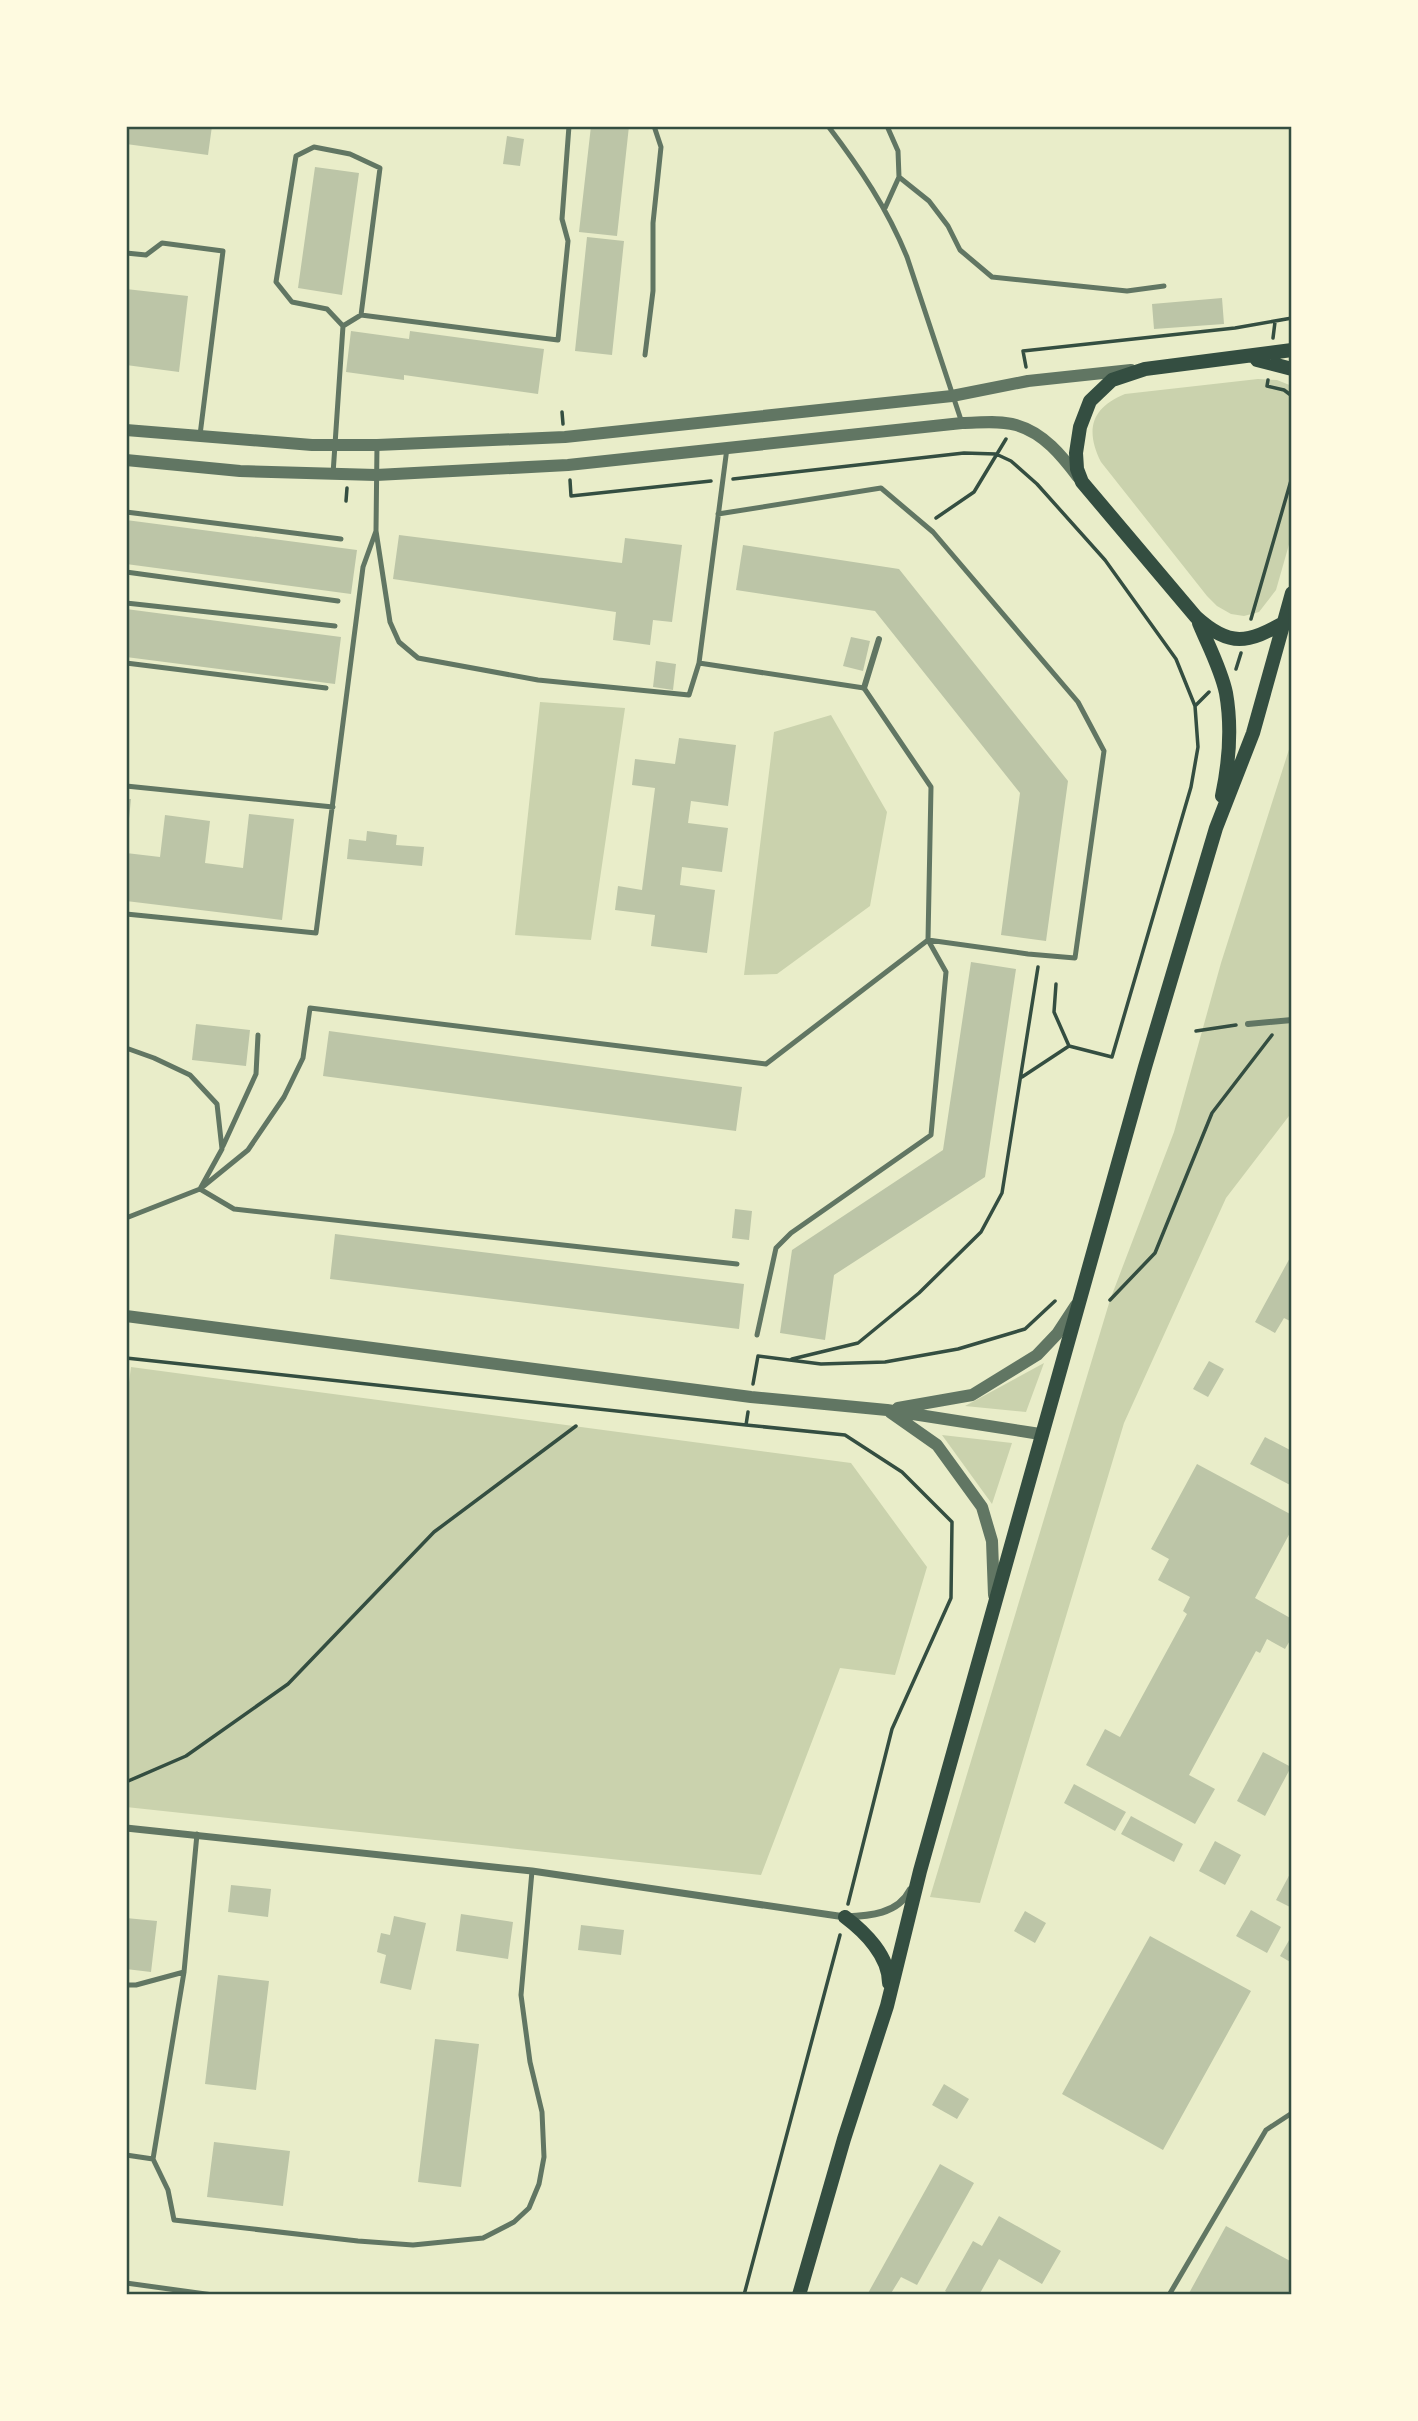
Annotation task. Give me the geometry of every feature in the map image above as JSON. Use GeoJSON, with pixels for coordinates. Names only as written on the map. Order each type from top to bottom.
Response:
{"type":"FeatureCollection","features":[{"type":"Feature","properties":{"kind":"main road"},"geometry":{"type":"LineString","coordinates":[[1284,622],[1259,636],[1244,639],[1220,636],[1210,630],[1082,482],[1077,469],[1076,453],[1080,427],[1090,401],[1112,380],[1145,369],[1292,350]]}},
{"type":"Feature","properties":{"kind":"main road"},"geometry":{"type":"LineString","coordinates":[[1238,357],[1292,369]]}},
{"type":"Feature","properties":{"kind":"main road"},"geometry":{"type":"LineString","coordinates":[[799,2295],[844,2139],[887,2006],[920,1871],[1040,1434],[1216,828],[1253,733],[1292,593]]}},
{"type":"Feature","properties":{"kind":"main road"},"geometry":{"type":"LineString","coordinates":[[1196,617],[1226,694],[1229,749],[1216,828]]}},
{"type":"Feature","properties":{"kind":"main road"},"geometry":{"type":"LineString","coordinates":[[845,1917],[862,1929],[884,1961],[890,1979],[887,2006]]}},
{"type":"Feature","properties":{"kind":"street"},"geometry":{"type":"LineString","coordinates":[[126,430],[335,445],[565,437],[953,396],[1028,382],[1145,369]]}},
{"type":"Feature","properties":{"kind":"street"},"geometry":{"type":"LineString","coordinates":[[126,460],[240,471],[376,475],[568,465],[962,423],[1016,425],[1036,434],[1051,445],[1082,482]]}},
{"type":"Feature","properties":{"kind":"street"},"geometry":{"type":"LineString","coordinates":[[864,688],[879,639]]}},
{"type":"Feature","properties":{"kind":"street"},"geometry":{"type":"LineString","coordinates":[[1248,1024],[1290,1020]]}},
{"type":"Feature","properties":{"kind":"street"},"geometry":{"type":"LineString","coordinates":[[887,1410],[972,1395],[1037,1355],[1057,1334],[1079,1301]]}},
{"type":"Feature","properties":{"kind":"street"},"geometry":{"type":"LineString","coordinates":[[126,1316],[751,1397],[887,1410],[1040,1434]]}},
{"type":"Feature","properties":{"kind":"street"},"geometry":{"type":"LineString","coordinates":[[887,1410],[937,1445],[982,1507],[992,1541],[995,1600]]}},
{"type":"Feature","properties":{"kind":"street"},"geometry":{"type":"LineString","coordinates":[[126,1828],[532,1871],[845,1917],[870,1916],[894,1908],[907,1897],[920,1871]]}},
{"type":"Feature","properties":{"kind":"lane"},"geometry":{"type":"LineString","coordinates":[[343,326],[361,314],[558,340],[568,241],[562,219],[569,126]]}},
{"type":"Feature","properties":{"kind":"lane"},"geometry":{"type":"LineString","coordinates":[[645,355],[653,291],[653,223],[661,147],[654,126]]}},
{"type":"Feature","properties":{"kind":"lane"},"geometry":{"type":"LineString","coordinates":[[828,126],[864,173],[885,209],[907,257],[962,423]]}},
{"type":"Feature","properties":{"kind":"lane"},"geometry":{"type":"LineString","coordinates":[[885,209],[900,177],[898,151],[887,126]]}},
{"type":"Feature","properties":{"kind":"lane"},"geometry":{"type":"LineString","coordinates":[[333,474],[343,326],[327,309],[292,302],[276,282],[296,156],[314,147],[350,153],[380,167],[361,314]]}},
{"type":"Feature","properties":{"kind":"lane"},"geometry":{"type":"LineString","coordinates":[[900,177],[929,201],[948,226],[960,250],[992,277],[1127,291],[1164,286]]}},
{"type":"Feature","properties":{"kind":"lane"},"geometry":{"type":"LineString","coordinates":[[126,253],[146,255],[162,243],[223,251],[200,437]]}},
{"type":"Feature","properties":{"kind":"lane"},"geometry":{"type":"LineString","coordinates":[[377,445],[376,531],[390,622],[398,642],[418,658],[538,680],[689,695],[699,663],[727,448]]}},
{"type":"Feature","properties":{"kind":"lane"},"geometry":{"type":"LineString","coordinates":[[126,1218],[200,1189],[248,1150],[284,1097],[303,1058],[310,1008],[766,1064],[929,940],[1075,958],[1104,751],[1078,702],[933,531],[881,488],[718,513]]}},
{"type":"Feature","properties":{"kind":"lane"},"geometry":{"type":"LineString","coordinates":[[126,512],[341,539]]}},
{"type":"Feature","properties":{"kind":"lane"},"geometry":{"type":"LineString","coordinates":[[126,914],[316,933],[363,567],[376,531]]}},
{"type":"Feature","properties":{"kind":"lane"},"geometry":{"type":"LineString","coordinates":[[126,572],[338,601]]}},
{"type":"Feature","properties":{"kind":"lane"},"geometry":{"type":"LineString","coordinates":[[126,603],[335,626]]}},
{"type":"Feature","properties":{"kind":"lane"},"geometry":{"type":"LineString","coordinates":[[126,663],[326,688]]}},
{"type":"Feature","properties":{"kind":"lane"},"geometry":{"type":"LineString","coordinates":[[699,663],[864,688],[931,787],[929,940],[946,972],[931,1135],[791,1233],[776,1248],[757,1335]]}},
{"type":"Feature","properties":{"kind":"lane"},"geometry":{"type":"LineString","coordinates":[[126,786],[333,807]]}},
{"type":"Feature","properties":{"kind":"lane"},"geometry":{"type":"LineString","coordinates":[[200,1189],[222,1149],[256,1074],[258,1035]]}},
{"type":"Feature","properties":{"kind":"lane"},"geometry":{"type":"LineString","coordinates":[[126,1048],[190,1075],[217,1104],[222,1149]]}},
{"type":"Feature","properties":{"kind":"lane"},"geometry":{"type":"LineString","coordinates":[[200,1189],[234,1209],[737,1264]]}},
{"type":"Feature","properties":{"kind":"lane"},"geometry":{"type":"LineString","coordinates":[[197,1834],[184,1972],[153,2159],[168,2190],[174,2220],[358,2242],[413,2245],[483,2238],[514,2222],[528,2208],[539,2184],[544,2157],[542,2112],[530,2062],[521,1995],[532,1871]]}},
{"type":"Feature","properties":{"kind":"lane"},"geometry":{"type":"LineString","coordinates":[[126,1985],[136,1985],[184,1972]]}},
{"type":"Feature","properties":{"kind":"lane"},"geometry":{"type":"LineString","coordinates":[[1169,2295],[1266,2130],[1292,2113]]}},
{"type":"Feature","properties":{"kind":"lane"},"geometry":{"type":"LineString","coordinates":[[126,2155],[153,2159]]}},
{"type":"Feature","properties":{"kind":"lane"},"geometry":{"type":"LineString","coordinates":[[126,2283],[213,2295]]}},
{"type":"Feature","properties":{"kind":"path"},"geometry":{"type":"LineString","coordinates":[[1267,386],[1284,390],[1292,396]]}},
{"type":"Feature","properties":{"kind":"path"},"geometry":{"type":"LineString","coordinates":[[1020,1079],[1069,1046],[1112,1057],[1191,787],[1198,747],[1195,706],[1221,678],[1237,669],[1292,477]]}},
{"type":"Feature","properties":{"kind":"path"},"geometry":{"type":"LineString","coordinates":[[790,1360],[858,1343],[919,1293],[981,1233],[1002,1193],[1042,956]]}},
{"type":"Feature","properties":{"kind":"path"},"geometry":{"type":"LineString","coordinates":[[1056,984],[1055,1012],[1069,1046]]}},
{"type":"Feature","properties":{"kind":"path"},"geometry":{"type":"LineString","coordinates":[[1110,1300],[1155,1253],[1212,1113],[1278,1027],[1290,1020]]}},
{"type":"Feature","properties":{"kind":"path"},"geometry":{"type":"LineString","coordinates":[[1196,1031],[1248,1024]]}},
{"type":"Feature","properties":{"kind":"path"},"geometry":{"type":"LineString","coordinates":[[746,1425],[758,1356],[821,1364],[885,1362],[958,1349],[1024,1329],[1055,1301]]}},
{"type":"Feature","properties":{"kind":"path"},"geometry":{"type":"LineString","coordinates":[[126,1359],[845,1435],[902,1472],[952,1522],[951,1598],[892,1729],[744,2295]]}},
{"type":"Feature","properties":{"kind":"path"},"geometry":{"type":"LineString","coordinates":[[126,1782],[186,1756],[288,1684],[434,1532],[576,1426]]}},
{"type":"Feature","properties":{"kind":"green space"},"geometry":{"type":"Polygon","coordinates":[[[1258,379],[1277,380],[1292,386],[1292,534],[1276,590],[1259,612],[1244,616],[1231,614],[1207,596],[1101,462],[1093,440],[1093,430],[1098,413],[1125,394],[1258,379]]]}},
{"type":"Feature","properties":{"kind":"green space"},"geometry":{"type":"Polygon","coordinates":[[[540,702],[625,708],[591,940],[515,935],[540,702]]]}},
{"type":"Feature","properties":{"kind":"green space"},"geometry":{"type":"Polygon","coordinates":[[[831,715],[887,812],[870,906],[777,974],[744,975],[774,732],[831,715]]]}},
{"type":"Feature","properties":{"kind":"green space"},"geometry":{"type":"Polygon","coordinates":[[[1292,740],[1292,1112],[1226,1198],[1124,1423],[980,1903],[930,1897],[1110,1300],[1174,1132],[1221,963],[1292,740]]]}},
{"type":"Feature","properties":{"kind":"green space"},"geometry":{"type":"Polygon","coordinates":[[[1044,1363],[1026,1412],[965,1406],[1044,1363]]]}},
{"type":"Feature","properties":{"kind":"green space"},"geometry":{"type":"Polygon","coordinates":[[[131,1367],[851,1463],[927,1567],[895,1675],[840,1668],[761,1875],[126,1807],[126,1406],[131,1367]]]}},
{"type":"Feature","properties":{"kind":"green space"},"geometry":{"type":"Polygon","coordinates":[[[942,1435],[1012,1443],[992,1504],[942,1435]]]}},
{"type":"Feature","properties":{"kind":"building"},"geometry":{"type":"Polygon","coordinates":[[[126,126],[212,126],[208,155],[126,144],[126,126]]]}},
{"type":"Feature","properties":{"kind":"building"},"geometry":{"type":"Polygon","coordinates":[[[591,126],[629,126],[617,236],[579,232],[591,126]]]}},
{"type":"Feature","properties":{"kind":"building"},"geometry":{"type":"Polygon","coordinates":[[[507,136],[524,139],[520,166],[503,164],[507,136]]]}},
{"type":"Feature","properties":{"kind":"building"},"geometry":{"type":"Polygon","coordinates":[[[315,167],[359,173],[342,295],[298,288],[315,167]]]}},
{"type":"Feature","properties":{"kind":"building"},"geometry":{"type":"Polygon","coordinates":[[[587,237],[624,241],[612,355],[575,351],[587,237]]]}},
{"type":"Feature","properties":{"kind":"building"},"geometry":{"type":"Polygon","coordinates":[[[126,289],[188,296],[179,372],[126,365],[126,289]]]}},
{"type":"Feature","properties":{"kind":"building"},"geometry":{"type":"Polygon","coordinates":[[[1222,298],[1224,324],[1154,329],[1152,304],[1222,298]]]}},
{"type":"Feature","properties":{"kind":"building"},"geometry":{"type":"Polygon","coordinates":[[[351,331],[409,339],[410,331],[544,349],[538,394],[404,375],[404,380],[346,372],[351,331]]]}},
{"type":"Feature","properties":{"kind":"building"},"geometry":{"type":"Polygon","coordinates":[[[126,520],[357,550],[351,594],[126,564],[126,520]]]}},
{"type":"Feature","properties":{"kind":"building"},"geometry":{"type":"Polygon","coordinates":[[[399,535],[622,563],[625,538],[682,545],[672,622],[653,620],[650,645],[613,640],[616,612],[393,579],[399,535]]]}},
{"type":"Feature","properties":{"kind":"building"},"geometry":{"type":"Polygon","coordinates":[[[743,545],[899,569],[1068,781],[1046,941],[1001,935],[1020,793],[875,611],[736,590],[743,545]]]}},
{"type":"Feature","properties":{"kind":"building"},"geometry":{"type":"Polygon","coordinates":[[[126,609],[341,637],[335,684],[126,657],[126,609]]]}},
{"type":"Feature","properties":{"kind":"building"},"geometry":{"type":"Polygon","coordinates":[[[851,637],[870,641],[863,671],[843,666],[851,637]]]}},
{"type":"Feature","properties":{"kind":"building"},"geometry":{"type":"Polygon","coordinates":[[[656,661],[676,664],[673,690],[653,687],[656,661]]]}},
{"type":"Feature","properties":{"kind":"building"},"geometry":{"type":"Polygon","coordinates":[[[679,738],[736,745],[728,806],[691,801],[688,823],[728,828],[722,872],[682,867],[680,885],[715,890],[707,953],[651,946],[655,915],[615,910],[618,886],[642,890],[655,788],[632,785],[635,759],[675,764],[679,738]]]}},
{"type":"Feature","properties":{"kind":"building"},"geometry":{"type":"Polygon","coordinates":[[[126,799],[131,799],[128,829],[126,828],[126,799]]]}},
{"type":"Feature","properties":{"kind":"building"},"geometry":{"type":"Polygon","coordinates":[[[249,814],[294,819],[282,920],[126,901],[126,853],[160,857],[165,815],[210,821],[205,863],[243,868],[249,814]]]}},
{"type":"Feature","properties":{"kind":"building"},"geometry":{"type":"Polygon","coordinates":[[[367,831],[397,835],[396,845],[424,847],[422,866],[347,859],[349,839],[366,841],[367,831]]]}},
{"type":"Feature","properties":{"kind":"building"},"geometry":{"type":"Polygon","coordinates":[[[971,962],[1016,969],[985,1177],[834,1275],[825,1340],[780,1333],[792,1250],[943,1150],[971,962]]]}},
{"type":"Feature","properties":{"kind":"building"},"geometry":{"type":"Polygon","coordinates":[[[196,1024],[250,1030],[246,1066],[192,1060],[196,1024]]]}},
{"type":"Feature","properties":{"kind":"building"},"geometry":{"type":"Polygon","coordinates":[[[329,1031],[742,1087],[736,1131],[323,1076],[329,1031]]]}},
{"type":"Feature","properties":{"kind":"building"},"geometry":{"type":"Polygon","coordinates":[[[735,1209],[752,1211],[749,1240],[732,1238],[735,1209]]]}},
{"type":"Feature","properties":{"kind":"building"},"geometry":{"type":"Polygon","coordinates":[[[335,1234],[744,1284],[739,1329],[330,1279],[335,1234]]]}},
{"type":"Feature","properties":{"kind":"building"},"geometry":{"type":"Polygon","coordinates":[[[1292,1254],[1292,1322],[1284,1318],[1275,1333],[1255,1322],[1292,1254]]]}},
{"type":"Feature","properties":{"kind":"building"},"geometry":{"type":"Polygon","coordinates":[[[1209,1361],[1224,1369],[1208,1397],[1193,1389],[1209,1361]]]}},
{"type":"Feature","properties":{"kind":"building"},"geometry":{"type":"Polygon","coordinates":[[[1265,1437],[1292,1451],[1292,1486],[1250,1464],[1265,1437]]]}},
{"type":"Feature","properties":{"kind":"building"},"geometry":{"type":"Polygon","coordinates":[[[1197,1464],[1292,1515],[1292,1529],[1255,1598],[1292,1619],[1292,1637],[1285,1649],[1267,1639],[1260,1653],[1256,1651],[1189,1775],[1215,1789],[1195,1824],[1086,1765],[1105,1729],[1120,1737],[1187,1614],[1183,1611],[1190,1597],[1158,1580],[1169,1559],[1151,1549],[1197,1464]]]}},
{"type":"Feature","properties":{"kind":"building"},"geometry":{"type":"Polygon","coordinates":[[[1263,1752],[1291,1767],[1265,1816],[1237,1801],[1263,1752]]]}},
{"type":"Feature","properties":{"kind":"building"},"geometry":{"type":"Polygon","coordinates":[[[1074,1784],[1126,1812],[1115,1831],[1064,1803],[1074,1784]]]}},
{"type":"Feature","properties":{"kind":"building"},"geometry":{"type":"Polygon","coordinates":[[[1131,1816],[1183,1844],[1174,1862],[1121,1834],[1131,1816]]]}},
{"type":"Feature","properties":{"kind":"building"},"geometry":{"type":"Polygon","coordinates":[[[1215,1841],[1241,1855],[1225,1885],[1199,1871],[1215,1841]]]}},
{"type":"Feature","properties":{"kind":"building"},"geometry":{"type":"Polygon","coordinates":[[[1292,1870],[1292,1908],[1276,1900],[1292,1870]]]}},
{"type":"Feature","properties":{"kind":"building"},"geometry":{"type":"Polygon","coordinates":[[[231,1885],[271,1889],[268,1917],[228,1912],[231,1885]]]}},
{"type":"Feature","properties":{"kind":"building"},"geometry":{"type":"Polygon","coordinates":[[[1251,1910],[1281,1927],[1267,1953],[1236,1936],[1251,1910]]]}},
{"type":"Feature","properties":{"kind":"building"},"geometry":{"type":"Polygon","coordinates":[[[1025,1911],[1046,1923],[1035,1943],[1014,1931],[1025,1911]]]}},
{"type":"Feature","properties":{"kind":"building"},"geometry":{"type":"Polygon","coordinates":[[[461,1914],[513,1922],[508,1959],[456,1951],[461,1914]]]}},
{"type":"Feature","properties":{"kind":"building"},"geometry":{"type":"Polygon","coordinates":[[[394,1916],[426,1923],[411,1990],[380,1983],[386,1955],[377,1952],[381,1933],[390,1935],[394,1916]]]}},
{"type":"Feature","properties":{"kind":"building"},"geometry":{"type":"Polygon","coordinates":[[[126,1918],[157,1921],[151,1972],[126,1969],[126,1918]]]}},
{"type":"Feature","properties":{"kind":"building"},"geometry":{"type":"Polygon","coordinates":[[[581,1925],[624,1930],[621,1955],[578,1950],[581,1925]]]}},
{"type":"Feature","properties":{"kind":"building"},"geometry":{"type":"Polygon","coordinates":[[[1292,1935],[1292,1963],[1280,1956],[1292,1935]]]}},
{"type":"Feature","properties":{"kind":"building"},"geometry":{"type":"Polygon","coordinates":[[[1150,1936],[1251,1991],[1163,2150],[1062,2094],[1150,1936]]]}},
{"type":"Feature","properties":{"kind":"building"},"geometry":{"type":"Polygon","coordinates":[[[218,1975],[269,1981],[256,2090],[205,2084],[218,1975]]]}},
{"type":"Feature","properties":{"kind":"building"},"geometry":{"type":"Polygon","coordinates":[[[435,2039],[479,2044],[461,2187],[418,2182],[435,2039]]]}},
{"type":"Feature","properties":{"kind":"building"},"geometry":{"type":"Polygon","coordinates":[[[944,2084],[969,2099],[957,2119],[932,2105],[944,2084]]]}},
{"type":"Feature","properties":{"kind":"building"},"geometry":{"type":"Polygon","coordinates":[[[214,2142],[290,2151],[283,2206],[207,2197],[214,2142]]]}},
{"type":"Feature","properties":{"kind":"building"},"geometry":{"type":"Polygon","coordinates":[[[940,2164],[974,2183],[917,2285],[901,2277],[890,2295],[867,2295],[940,2164]]]}},
{"type":"Feature","properties":{"kind":"building"},"geometry":{"type":"Polygon","coordinates":[[[999,2216],[1061,2251],[1042,2284],[999,2259],[979,2295],[951,2295],[945,2291],[973,2241],[982,2246],[999,2216]]]}},
{"type":"Feature","properties":{"kind":"building"},"geometry":{"type":"Polygon","coordinates":[[[1226,2226],[1292,2262],[1292,2295],[1188,2295],[1226,2226]]]}}]}
